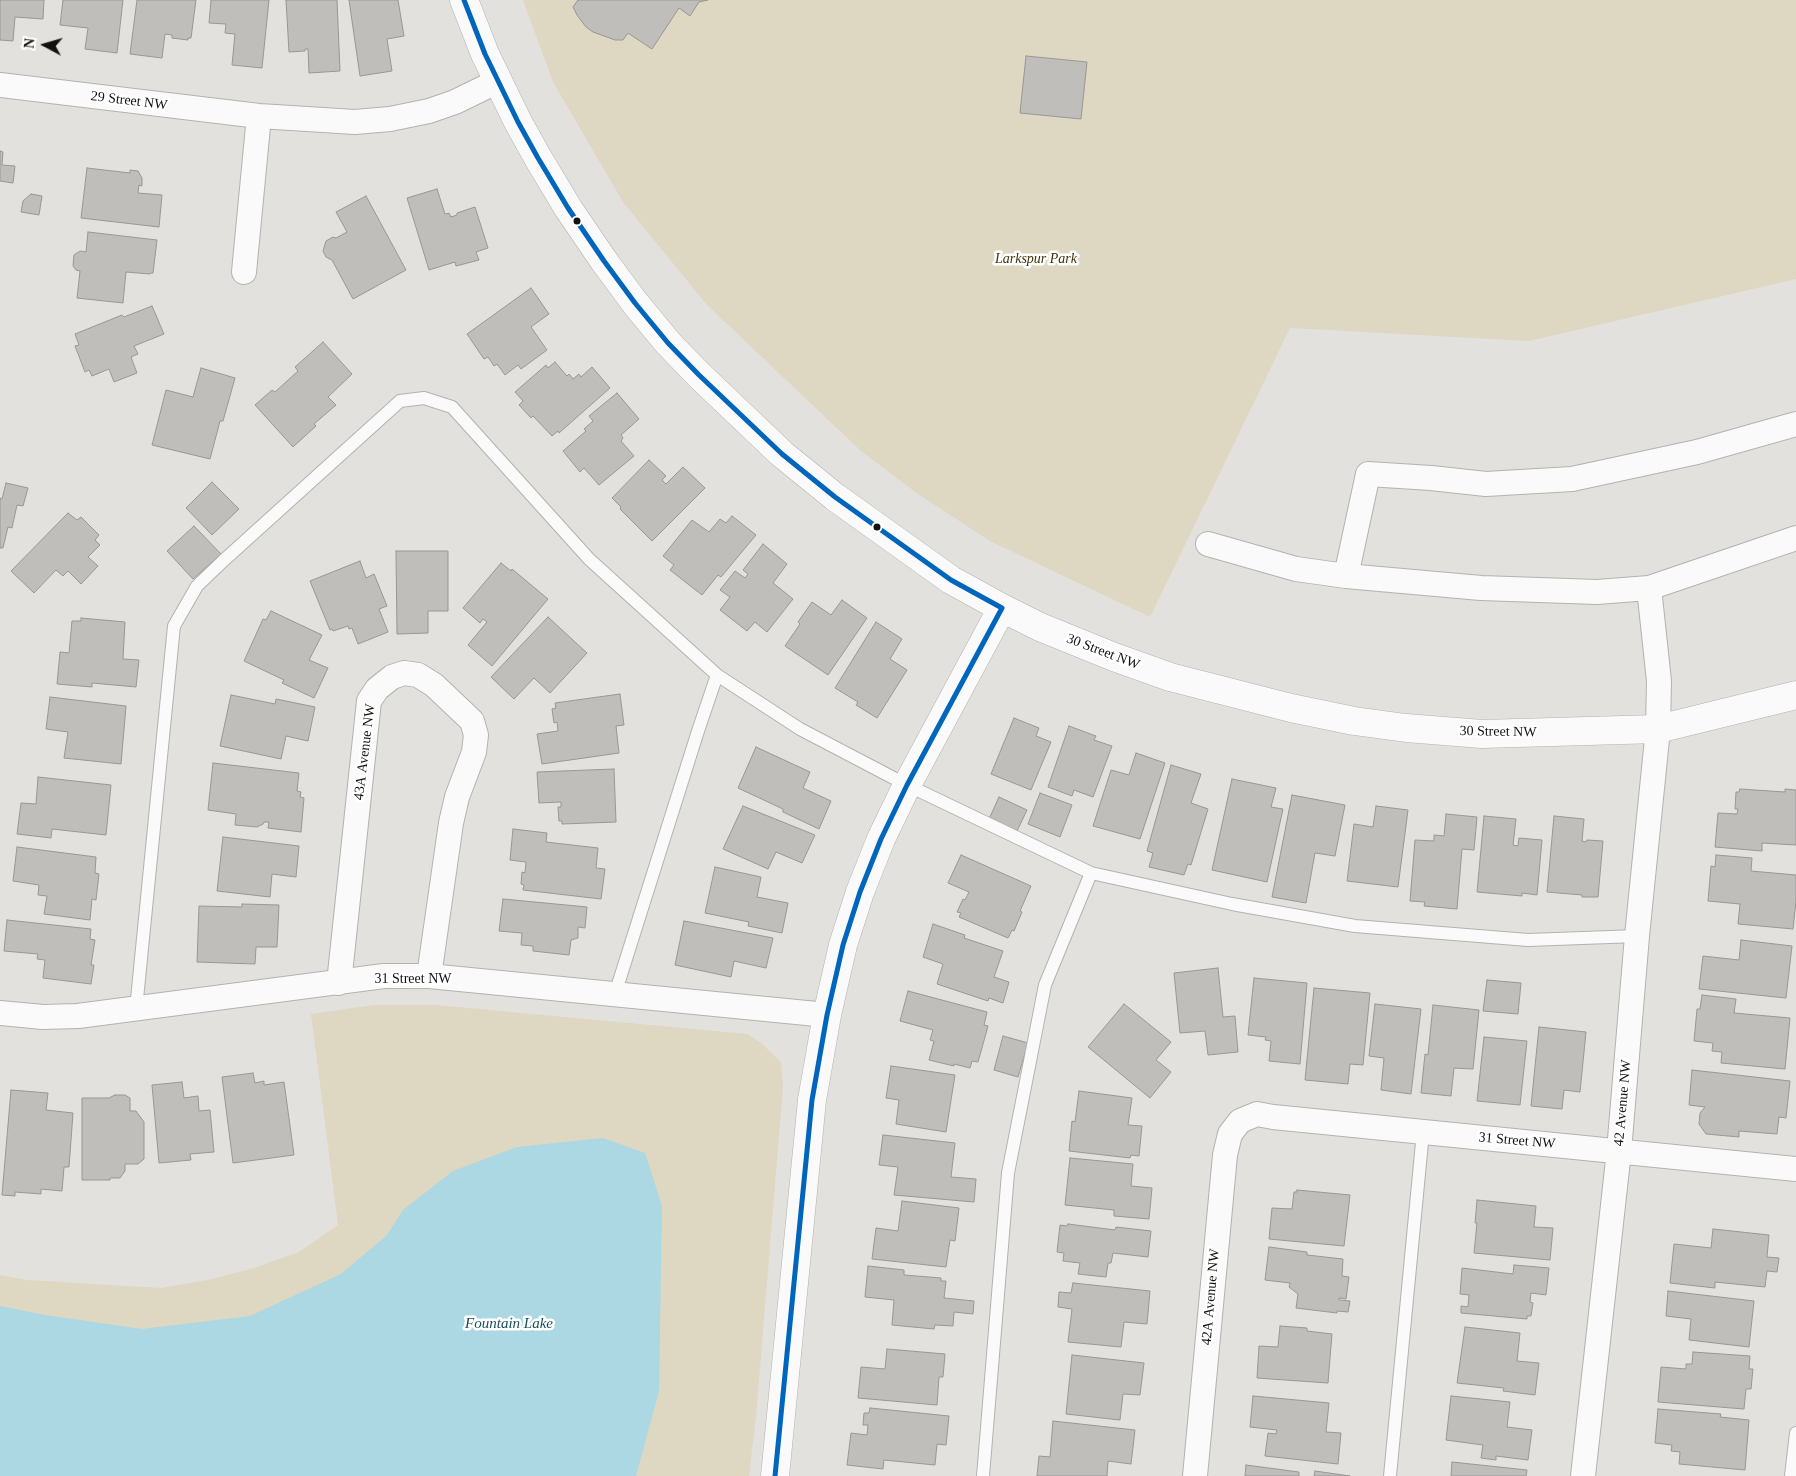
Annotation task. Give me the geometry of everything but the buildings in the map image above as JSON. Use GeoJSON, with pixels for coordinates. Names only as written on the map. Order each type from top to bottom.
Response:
{"type":"FeatureCollection","features":[{"type":"Feature","properties":{"kind":"street"},"geometry":{"type":"LineString","coordinates":[[464,0],[485,54],[498,81]]}},
{"type":"Feature","properties":{"kind":"street","name":"29 Street NW"},"geometry":{"type":"LineString","coordinates":[[0,85],[259,116],[346,122],[390,119],[430,111],[455,102],[498,81]]}},
{"type":"Feature","properties":{"kind":"street","name":"30 Street NW"},"geometry":{"type":"LineString","coordinates":[[498,81],[518,122],[568,208],[635,303],[668,343],[699,376],[782,454],[835,497],[910,553],[951,580],[1040,627],[1170,677],[1291,708],[1354,721],[1406,728],[1482,734],[1658,729],[1796,695]]}},
{"type":"Feature","properties":{"kind":"street"},"geometry":{"type":"LineString","coordinates":[[244,272],[259,116]]}},
{"type":"Feature","properties":{"kind":"street"},"geometry":{"type":"LineString","coordinates":[[1346,576],[1368,474],[1486,484],[1572,479],[1697,452],[1796,424]]}},
{"type":"Feature","properties":{"kind":"street"},"geometry":{"type":"LineString","coordinates":[[1208,544],[1296,569],[1346,576],[1481,588],[1597,592],[1649,588],[1796,538]]}},
{"type":"Feature","properties":{"kind":"street","name":"42 Avenue NW"},"geometry":{"type":"LineString","coordinates":[[1583,1476],[1619,1151],[1637,936],[1658,729],[1659,681],[1649,588]]}},
{"type":"Feature","properties":{"kind":"street"},"geometry":{"type":"LineString","coordinates":[[774,1476],[812,1100],[827,1015],[843,945],[860,892],[881,839],[907,785],[1002,608]]}},
{"type":"Feature","properties":{"kind":"street","name":"43A Avenue NW"},"geometry":{"type":"LineString","coordinates":[[339,983],[369,701],[377,689],[392,677],[404,673],[418,675],[434,685],[472,721],[476,735],[474,752],[457,796],[451,823],[429,976]]}},
{"type":"Feature","properties":{"kind":"street","name":"31 Street NW"},"geometry":{"type":"LineString","coordinates":[[0,1013],[43,1017],[78,1016],[136,1010],[384,976],[429,976],[777,1012],[827,1015]]}},
{"type":"Feature","properties":{"kind":"street","name":"31 Street NW"},"geometry":{"type":"LineString","coordinates":[[1240,1121],[1257,1114],[1796,1169]]}},
{"type":"Feature","properties":{"kind":"street","name":"42A Avenue NW"},"geometry":{"type":"LineString","coordinates":[[1195,1476],[1224,1154],[1230,1134],[1240,1121]]}},
{"type":"Feature","properties":{"kind":"lane"},"geometry":{"type":"LineString","coordinates":[[136,1010],[174,626],[197,586],[400,401],[424,398],[452,407],[589,559],[717,675],[800,729],[907,785],[1092,873],[1232,904],[1355,926],[1528,940],[1637,936]]}},
{"type":"Feature","properties":{"kind":"lane"},"geometry":{"type":"LineString","coordinates":[[615,994],[717,675]]}},
{"type":"Feature","properties":{"kind":"lane"},"geometry":{"type":"LineString","coordinates":[[983,1476],[1008,1173],[1045,984],[1092,873]]}},
{"type":"Feature","properties":{"kind":"lane"},"geometry":{"type":"LineString","coordinates":[[1390,1476],[1423,1132]]}},
{"type":"Feature","properties":{"kind":"lane"},"geometry":{"type":"LineString","coordinates":[[1792,1476],[1796,1434]]}},
{"type":"Feature","properties":{"kind":"green space","name":"Larkspur Park"},"geometry":{"type":"Polygon","coordinates":[[[523,0],[1796,0],[1796,279],[1529,341],[1290,328],[1150,617],[990,541],[918,494],[861,451],[707,305],[623,202],[553,82],[523,0]]]}},
{"type":"Feature","properties":{"kind":"green space"},"geometry":{"type":"Polygon","coordinates":[[[374,1005],[436,1005],[747,1034],[761,1043],[781,1062],[783,1087],[756,1417],[749,1476],[0,1476],[0,1275],[27,1280],[161,1288],[208,1280],[254,1268],[299,1252],[338,1225],[311,1014],[374,1005]]]}},
{"type":"Feature","properties":{"kind":"water","name":"Fountain Lake"},"geometry":{"type":"Polygon","coordinates":[[[603,1138],[645,1153],[662,1206],[659,1391],[636,1476],[0,1476],[0,1306],[45,1315],[142,1329],[250,1316],[341,1274],[387,1235],[403,1210],[453,1171],[517,1147],[603,1138]]]}},
{"type":"Feature","properties":{"kind":"transit line"},"geometry":{"type":"LineString","coordinates":[[464,0],[485,54],[538,158],[568,208],[604,261],[668,343],[782,454],[835,497],[951,580],[1002,608]]}},
{"type":"Feature","properties":{"kind":"transit line"},"geometry":{"type":"LineString","coordinates":[[775,1476],[812,1100],[827,1015],[843,945],[860,892],[881,839],[907,785],[1002,608]]}}]}
